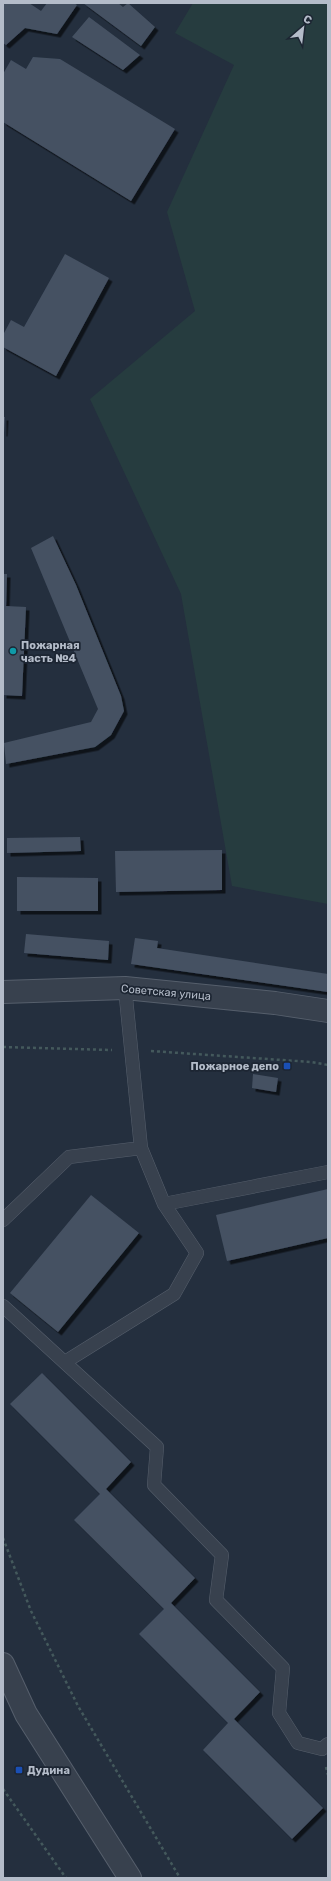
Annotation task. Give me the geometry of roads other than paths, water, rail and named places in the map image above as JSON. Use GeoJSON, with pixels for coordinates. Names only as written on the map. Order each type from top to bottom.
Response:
{"type":"FeatureCollection","features":[{"type":"Feature","properties":{"kind":"street","name":"Советская улица"},"geometry":{"type":"LineString","coordinates":[[3,992],[125,988],[275,1003],[328,1011]]}},
{"type":"Feature","properties":{"kind":"street"},"geometry":{"type":"LineString","coordinates":[[3,1664],[26,1714],[130,1878]]}},
{"type":"Feature","properties":{"kind":"lane"},"geometry":{"type":"LineString","coordinates":[[64,1362],[174,1294],[197,1253],[164,1204],[141,1148],[125,988]]}},
{"type":"Feature","properties":{"kind":"lane"},"geometry":{"type":"LineString","coordinates":[[3,1220],[69,1157],[141,1148]]}},
{"type":"Feature","properties":{"kind":"lane"},"geometry":{"type":"LineString","coordinates":[[164,1204],[328,1172]]}},
{"type":"Feature","properties":{"kind":"lane"},"geometry":{"type":"LineString","coordinates":[[3,1306],[157,1448],[154,1485],[222,1555],[216,1600],[283,1668],[279,1713],[298,1743],[322,1750],[328,1744]]}},
{"type":"Feature","properties":{"kind":"place","name":"Пожарная часть №4"},"geometry":{"type":"Point","coordinates":[13,651]}},
{"type":"Feature","properties":{"kind":"place","name":"Пожарное депо"},"geometry":{"type":"Point","coordinates":[287,1066]}},
{"type":"Feature","properties":{"kind":"place","name":"Дудина"},"geometry":{"type":"Point","coordinates":[19,1770]}}]}
